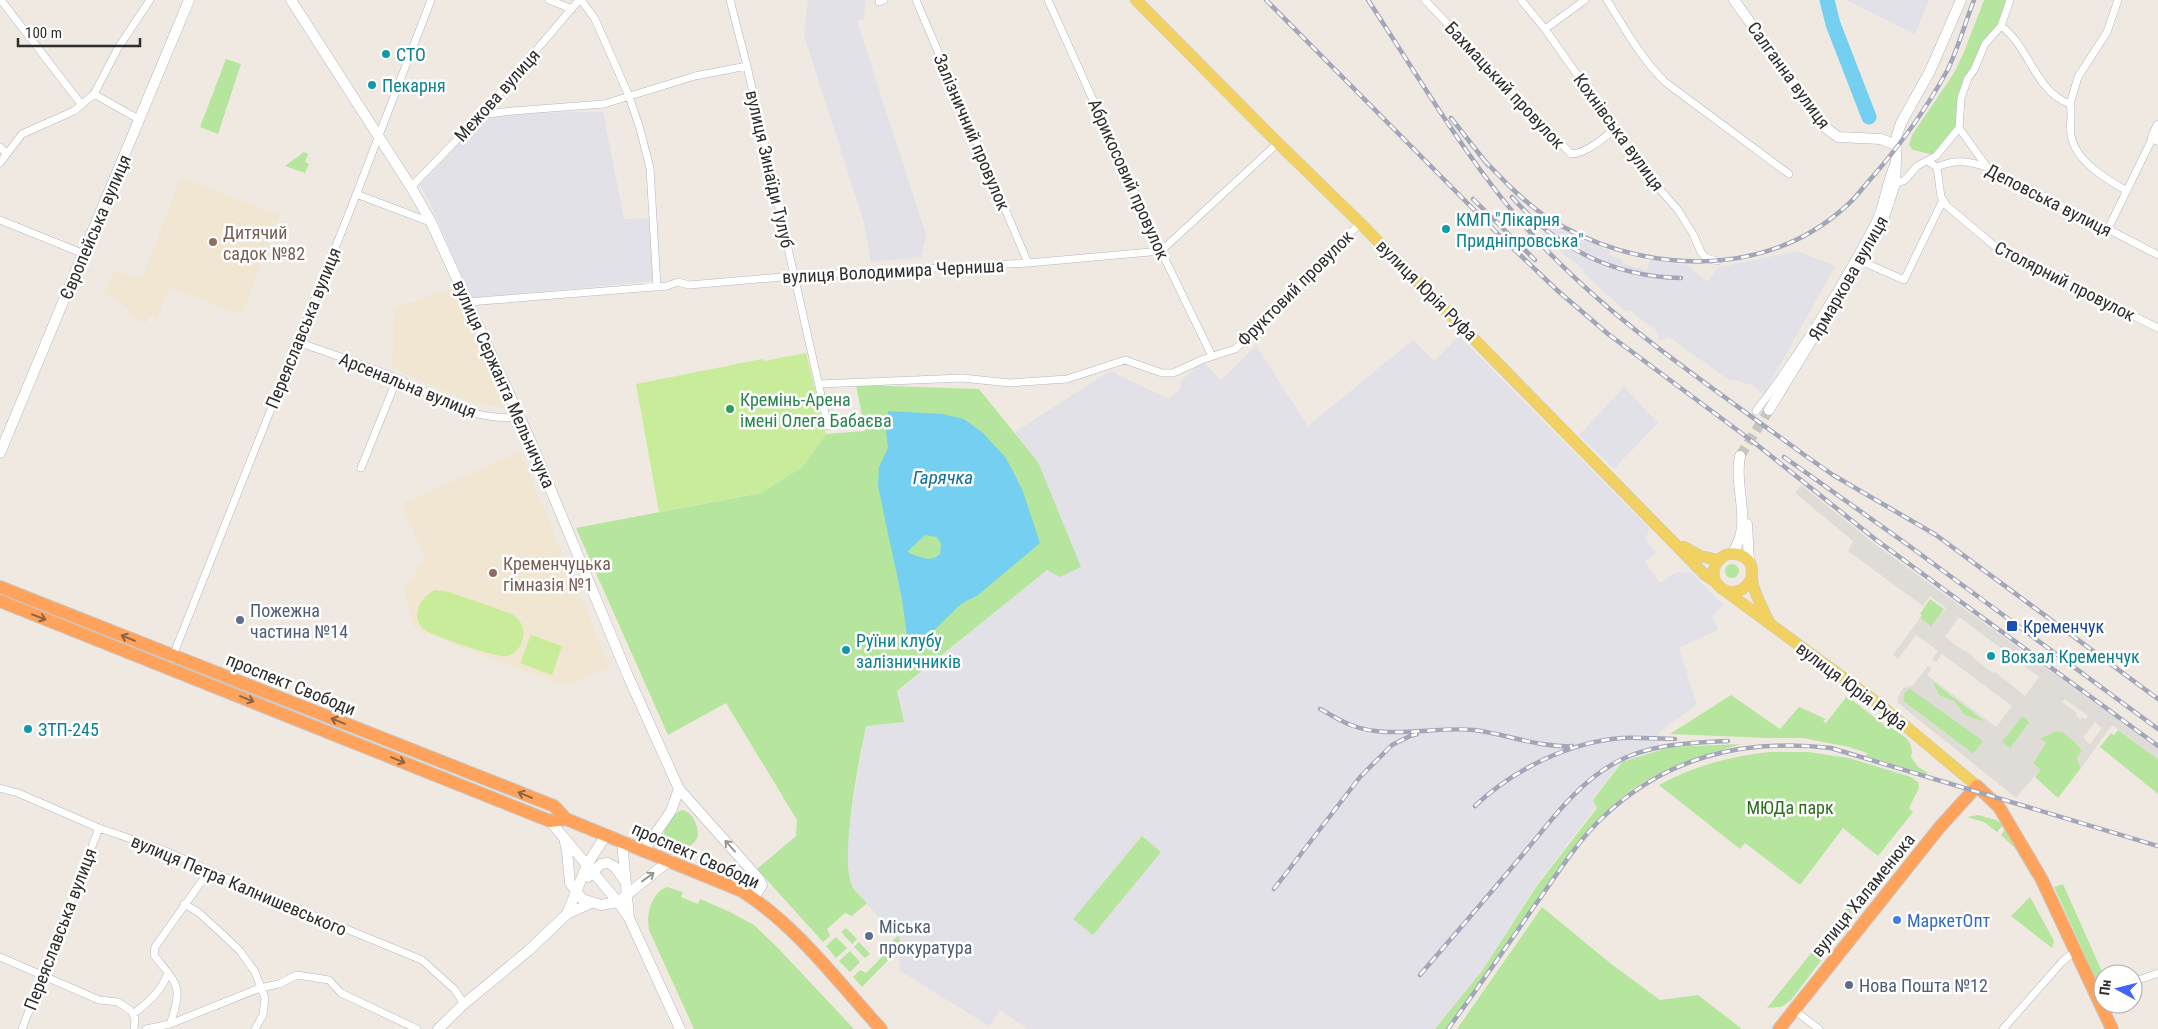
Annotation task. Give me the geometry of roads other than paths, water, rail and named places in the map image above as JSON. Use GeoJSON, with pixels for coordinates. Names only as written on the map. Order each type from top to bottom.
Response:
{"type":"FeatureCollection","features":[{"type":"Feature","properties":{"kind":"highway","name":"проспект Свободи"},"geometry":{"type":"LineString","coordinates":[[0,587],[171,662],[550,821],[566,819]]}},
{"type":"Feature","properties":{"kind":"highway","name":"проспект Свободи"},"geometry":{"type":"LineString","coordinates":[[0,601],[171,662],[554,806],[566,819],[742,891],[767,907],[790,928],[881,1029]]}},
{"type":"Feature","properties":{"kind":"highway"},"geometry":{"type":"LineString","coordinates":[[1977,786],[1998,807],[2013,829],[2041,878],[2093,982]]}},
{"type":"Feature","properties":{"kind":"highway","name":"вулиця Халаменюка"},"geometry":{"type":"LineString","coordinates":[[1779,1029],[1939,828],[1977,786]]}},
{"type":"Feature","properties":{"kind":"highway"},"geometry":{"type":"LineString","coordinates":[[2107,1014],[2112,1029]]}},
{"type":"Feature","properties":{"kind":"main road","name":"вулиця Юрія Руфа"},"geometry":{"type":"LineString","coordinates":[[1136,0],[1360,223],[1704,574],[1879,704],[1977,786]]}},
{"type":"Feature","properties":{"kind":"main road"},"geometry":{"type":"LineString","coordinates":[[1662,531],[1700,556],[1718,560]]}},
{"type":"Feature","properties":{"kind":"main road"},"geometry":{"type":"LineString","coordinates":[[1752,579],[1743,590],[1737,592],[1720,586],[1714,571],[1718,560],[1732,553],[1742,555],[1750,562],[1752,579],[1772,626]]}},
{"type":"Feature","properties":{"kind":"street"},"geometry":{"type":"LineString","coordinates":[[1,0],[81,104]]}},
{"type":"Feature","properties":{"kind":"street"},"geometry":{"type":"LineString","coordinates":[[0,163],[22,134],[74,111],[94,94],[118,48],[150,0]]}},
{"type":"Feature","properties":{"kind":"street","name":"Європейська вулиця"},"geometry":{"type":"LineString","coordinates":[[0,453],[189,0]]}},
{"type":"Feature","properties":{"kind":"street","name":"вулиця Сержанта Мельничука"},"geometry":{"type":"LineString","coordinates":[[291,0],[411,187],[431,222],[520,417],[628,676],[679,789],[759,879],[762,885],[754,898]]}},
{"type":"Feature","properties":{"kind":"street","name":"Переяславська вулиця"},"geometry":{"type":"LineString","coordinates":[[171,662],[431,0]]}},
{"type":"Feature","properties":{"kind":"street"},"geometry":{"type":"LineString","coordinates":[[549,0],[572,9]]}},
{"type":"Feature","properties":{"kind":"street"},"geometry":{"type":"LineString","coordinates":[[580,0],[595,20],[629,96],[650,168],[657,287]]}},
{"type":"Feature","properties":{"kind":"street","name":"Межова вулиця"},"geometry":{"type":"LineString","coordinates":[[411,187],[481,115],[580,0]]}},
{"type":"Feature","properties":{"kind":"street","name":"вулиця Зинаїди Тулуб"},"geometry":{"type":"LineString","coordinates":[[730,0],[747,66],[828,426]]}},
{"type":"Feature","properties":{"kind":"street","name":"Залізничний провулок"},"geometry":{"type":"LineString","coordinates":[[916,0],[1028,264]]}},
{"type":"Feature","properties":{"kind":"street","name":"Абрикосовий провулок"},"geometry":{"type":"LineString","coordinates":[[1048,0],[1161,251],[1212,356]]}},
{"type":"Feature","properties":{"kind":"street","name":"Бахмацький провулок"},"geometry":{"type":"LineString","coordinates":[[1424,0],[1571,154],[1579,154],[1586,150],[1614,129]]}},
{"type":"Feature","properties":{"kind":"street","name":"Кохнівська вулиця"},"geometry":{"type":"LineString","coordinates":[[1521,0],[1545,29],[1650,178],[1678,210],[1701,252],[1706,258],[1717,261]]}},
{"type":"Feature","properties":{"kind":"street"},"geometry":{"type":"LineString","coordinates":[[1545,29],[1585,0]]}},
{"type":"Feature","properties":{"kind":"street"},"geometry":{"type":"LineString","coordinates":[[1607,0],[1638,51],[1665,82],[1789,174]]}},
{"type":"Feature","properties":{"kind":"street","name":"Салганна вулиця"},"geometry":{"type":"LineString","coordinates":[[1734,0],[1826,128],[1833,134],[1846,138],[1881,139],[1896,145]]}},
{"type":"Feature","properties":{"kind":"street","name":"Ярмаркова вулиця"},"geometry":{"type":"LineString","coordinates":[[1768,410],[1861,261],[1885,216],[1895,184],[1896,145],[1901,123],[1930,71],[1961,0]]}},
{"type":"Feature","properties":{"kind":"street"},"geometry":{"type":"LineString","coordinates":[[1895,184],[1904,180],[1917,166],[1936,156],[1959,128],[1960,98],[1985,44],[2001,26],[2010,0]]}},
{"type":"Feature","properties":{"kind":"street"},"geometry":{"type":"LineString","coordinates":[[2118,0],[2107,32],[2078,77],[2070,104],[2072,114],[2070,132],[2072,142],[2086,162],[2106,178],[2127,191]]}},
{"type":"Feature","properties":{"kind":"street"},"geometry":{"type":"LineString","coordinates":[[2001,26],[2013,34],[2043,84],[2057,100],[2070,104]]}},
{"type":"Feature","properties":{"kind":"street"},"geometry":{"type":"LineString","coordinates":[[481,115],[604,104],[695,76],[747,66]]}},
{"type":"Feature","properties":{"kind":"street"},"geometry":{"type":"LineString","coordinates":[[94,94],[140,120]]}},
{"type":"Feature","properties":{"kind":"street"},"geometry":{"type":"LineString","coordinates":[[1881,139],[1901,123]]}},
{"type":"Feature","properties":{"kind":"street"},"geometry":{"type":"LineString","coordinates":[[2108,229],[2156,139],[2158,126]]}},
{"type":"Feature","properties":{"kind":"street"},"geometry":{"type":"LineString","coordinates":[[1959,128],[1987,167]]}},
{"type":"Feature","properties":{"kind":"street"},"geometry":{"type":"LineString","coordinates":[[1161,251],[1278,143]]}},
{"type":"Feature","properties":{"kind":"street"},"geometry":{"type":"LineString","coordinates":[[0,146],[6,153]]}},
{"type":"Feature","properties":{"kind":"street"},"geometry":{"type":"LineString","coordinates":[[1756,411],[1812,328],[1876,221],[1890,171],[1897,157]]}},
{"type":"Feature","properties":{"kind":"street"},"geometry":{"type":"LineString","coordinates":[[1861,261],[1904,280],[1943,200],[1937,167],[1927,160]]}},
{"type":"Feature","properties":{"kind":"street","name":"Деповська вулиця"},"geometry":{"type":"LineString","coordinates":[[1937,167],[1950,161],[1965,161],[1987,167],[2158,255]]}},
{"type":"Feature","properties":{"kind":"street"},"geometry":{"type":"LineString","coordinates":[[356,194],[431,222]]}},
{"type":"Feature","properties":{"kind":"street","name":"Столярний провулок"},"geometry":{"type":"LineString","coordinates":[[1943,200],[1947,206],[1997,248],[2158,328]]}},
{"type":"Feature","properties":{"kind":"street"},"geometry":{"type":"LineString","coordinates":[[0,220],[84,254]]}},
{"type":"Feature","properties":{"kind":"street","name":"Фруктовий провулок"},"geometry":{"type":"LineString","coordinates":[[819,384],[962,378],[1010,383],[1067,379],[1125,360],[1162,373],[1173,373],[1212,356],[1235,349],[1254,333],[1360,223]]}},
{"type":"Feature","properties":{"kind":"street","name":"вулиця Володимира Черниша"},"geometry":{"type":"LineString","coordinates":[[468,302],[657,287],[678,282],[689,285],[794,276],[1028,264],[1161,251]]}},
{"type":"Feature","properties":{"kind":"street","name":"Арсенальна вулиця"},"geometry":{"type":"LineString","coordinates":[[298,342],[397,379],[456,408],[481,416],[503,419],[520,417]]}},
{"type":"Feature","properties":{"kind":"street"},"geometry":{"type":"LineString","coordinates":[[362,468],[397,379]]}},
{"type":"Feature","properties":{"kind":"street"},"geometry":{"type":"LineString","coordinates":[[1740,456],[1737,479],[1742,511],[1747,526],[1750,562]]}},
{"type":"Feature","properties":{"kind":"street"},"geometry":{"type":"LineString","coordinates":[[1732,553],[1741,535],[1742,511]]}},
{"type":"Feature","properties":{"kind":"street","name":"вулиця Петра Калнишевського"},"geometry":{"type":"LineString","coordinates":[[0,788],[18,793],[99,828],[163,850],[422,960],[455,990],[464,1004]]}},
{"type":"Feature","properties":{"kind":"street"},"geometry":{"type":"LineString","coordinates":[[644,850],[671,811],[679,789]]}},
{"type":"Feature","properties":{"kind":"street"},"geometry":{"type":"LineString","coordinates":[[550,821],[594,870],[629,918],[680,1029]]}},
{"type":"Feature","properties":{"kind":"street","name":"Переяславська вулиця"},"geometry":{"type":"LineString","coordinates":[[22,1029],[99,828]]}},
{"type":"Feature","properties":{"kind":"street"},"geometry":{"type":"LineString","coordinates":[[561,833],[566,843],[570,882],[575,892],[582,899],[591,903],[607,905],[618,902],[670,860]]}},
{"type":"Feature","properties":{"kind":"street"},"geometry":{"type":"LineString","coordinates":[[594,870],[606,835]]}},
{"type":"Feature","properties":{"kind":"street"},"geometry":{"type":"LineString","coordinates":[[622,841],[629,918]]}},
{"type":"Feature","properties":{"kind":"street"},"geometry":{"type":"LineString","coordinates":[[567,914],[575,892],[594,870],[604,863],[610,863],[626,883]]}},
{"type":"Feature","properties":{"kind":"street"},"geometry":{"type":"LineString","coordinates":[[594,870],[603,883],[610,882],[616,878],[616,870]]}},
{"type":"Feature","properties":{"kind":"street"},"geometry":{"type":"LineString","coordinates":[[170,1024],[177,1004],[178,992],[175,980],[154,955],[155,947],[209,871]]}},
{"type":"Feature","properties":{"kind":"street"},"geometry":{"type":"LineString","coordinates":[[438,1029],[464,1004],[528,951],[567,914],[591,903]]}},
{"type":"Feature","properties":{"kind":"street"},"geometry":{"type":"LineString","coordinates":[[184,904],[198,912],[240,952],[255,972],[265,998],[263,1015],[254,1029]]}},
{"type":"Feature","properties":{"kind":"street"},"geometry":{"type":"LineString","coordinates":[[2003,1029],[2062,962],[2076,950]]}},
{"type":"Feature","properties":{"kind":"street"},"geometry":{"type":"LineString","coordinates":[[0,957],[99,1000],[118,1002],[131,1011],[135,1018],[134,1029]]}},
{"type":"Feature","properties":{"kind":"street"},"geometry":{"type":"LineString","coordinates":[[132,1014],[142,1007],[159,989],[168,972]]}},
{"type":"Feature","properties":{"kind":"street"},"geometry":{"type":"LineString","coordinates":[[2143,978],[2158,973]]}},
{"type":"Feature","properties":{"kind":"street"},"geometry":{"type":"LineString","coordinates":[[146,1029],[170,1024],[260,988],[279,984],[297,975],[329,980],[341,993],[417,1029]]}},
{"type":"Feature","properties":{"kind":"street"},"geometry":{"type":"LineString","coordinates":[[1794,1010],[1819,1029]]}},
{"type":"Feature","properties":{"kind":"water","name":"Гарячка"},"geometry":{"type":"Polygon","coordinates":[[[888,411],[942,414],[964,419],[983,433],[1006,458],[1022,489],[1040,543],[978,595],[961,604],[930,634],[922,639],[913,639],[907,636],[902,599],[878,486],[879,467],[888,448],[886,430],[888,411]],[[925,535],[908,551],[909,553],[929,559],[937,557],[940,554],[941,544],[937,537],[925,535]]]}},
{"type":"Feature","properties":{"kind":"waterway"},"geometry":{"type":"LineString","coordinates":[[1827,0],[1833,24],[1869,117]]}},
{"type":"Feature","properties":{"kind":"tunnel"},"geometry":{"type":"LineString","coordinates":[[1740,456],[1769,410]]}},
{"type":"Feature","properties":{"kind":"railway"},"geometry":{"type":"LineString","coordinates":[[1266,0],[1500,236],[1558,291],[1608,334],[1756,444],[1875,539],[2158,746]]}},
{"type":"Feature","properties":{"kind":"railway"},"geometry":{"type":"LineString","coordinates":[[1368,0],[1448,124],[1491,184],[1538,241],[1599,300],[1699,379],[1803,454],[1833,475],[1936,535],[2158,699]]}},
{"type":"Feature","properties":{"kind":"railway"},"geometry":{"type":"LineString","coordinates":[[1484,160],[1521,197],[1545,216],[1580,235],[1618,250],[1657,258],[1698,261],[1738,258],[1776,248],[1812,231],[1845,207],[1890,156],[1939,86],[1958,45],[1974,0]]}},
{"type":"Feature","properties":{"kind":"railway"},"geometry":{"type":"LineString","coordinates":[[1451,118],[1488,165]]}},
{"type":"Feature","properties":{"kind":"railway"},"geometry":{"type":"LineString","coordinates":[[1512,197],[1548,231],[1567,245],[1588,256],[1633,272],[1681,278]]}},
{"type":"Feature","properties":{"kind":"railway"},"geometry":{"type":"LineString","coordinates":[[1473,199],[1535,260]]}},
{"type":"Feature","properties":{"kind":"railway"},"geometry":{"type":"LineString","coordinates":[[1784,457],[1908,545],[2158,729]]}},
{"type":"Feature","properties":{"kind":"railway"},"geometry":{"type":"LineString","coordinates":[[1320,709],[1347,723],[1380,732],[1474,730],[1535,743],[1572,746]]}},
{"type":"Feature","properties":{"kind":"railway"},"geometry":{"type":"LineString","coordinates":[[1274,889],[1360,777],[1392,745],[1417,734]]}},
{"type":"Feature","properties":{"kind":"railway"},"geometry":{"type":"LineString","coordinates":[[1475,806],[1490,793],[1524,770],[1543,760],[1582,745],[1622,738],[1675,739]]}},
{"type":"Feature","properties":{"kind":"railway"},"geometry":{"type":"LineString","coordinates":[[1420,975],[1554,816],[1600,772],[1626,757],[1654,748],[1728,741]]}},
{"type":"Feature","properties":{"kind":"railway"},"geometry":{"type":"LineString","coordinates":[[1448,1029],[1565,863],[1599,821],[1624,799],[1650,781],[1678,767],[1706,757],[1766,746],[1831,748],[2158,846]]}},
{"type":"Feature","properties":{"kind":"place","name":"СТО"},"geometry":{"type":"Point","coordinates":[386,54]}},
{"type":"Feature","properties":{"kind":"place","name":"Пекарня"},"geometry":{"type":"Point","coordinates":[372,85]}},
{"type":"Feature","properties":{"kind":"place","name":"КМП \"Лікарня Придніпровська\""},"geometry":{"type":"Point","coordinates":[1446,229]}},
{"type":"Feature","properties":{"kind":"place","name":"Дитячий садок №82"},"geometry":{"type":"Point","coordinates":[213,242]}},
{"type":"Feature","properties":{"kind":"place","name":"Кремінь-Арена імені Олега Бабаєва"},"geometry":{"type":"Point","coordinates":[730,409]}},
{"type":"Feature","properties":{"kind":"place","name":"Кременчуцька гімназія №1"},"geometry":{"type":"Point","coordinates":[493,573]}},
{"type":"Feature","properties":{"kind":"place","name":"Пожежна частина №14"},"geometry":{"type":"Point","coordinates":[240,620]}},
{"type":"Feature","properties":{"kind":"place","name":"Кременчук"},"geometry":{"type":"Point","coordinates":[2012,626]}},
{"type":"Feature","properties":{"kind":"place","name":"Руїни клубу залізничників"},"geometry":{"type":"Point","coordinates":[846,650]}},
{"type":"Feature","properties":{"kind":"place","name":"Вокзал Кременчук"},"geometry":{"type":"Point","coordinates":[1991,656]}},
{"type":"Feature","properties":{"kind":"place","name":"ЗТП-245"},"geometry":{"type":"Point","coordinates":[28,729]}},
{"type":"Feature","properties":{"kind":"place","name":"МаркетОпт"},"geometry":{"type":"Point","coordinates":[1897,920]}},
{"type":"Feature","properties":{"kind":"place","name":"Міська прокуратура"},"geometry":{"type":"Point","coordinates":[869,936]}},
{"type":"Feature","properties":{"kind":"place","name":"Нова Пошта №12"},"geometry":{"type":"Point","coordinates":[1849,985]}},
{"type":"Feature","properties":{"kind":"park label","name":"МЮДа парк"},"geometry":{"type":"Point","coordinates":[1790,807]}}]}
